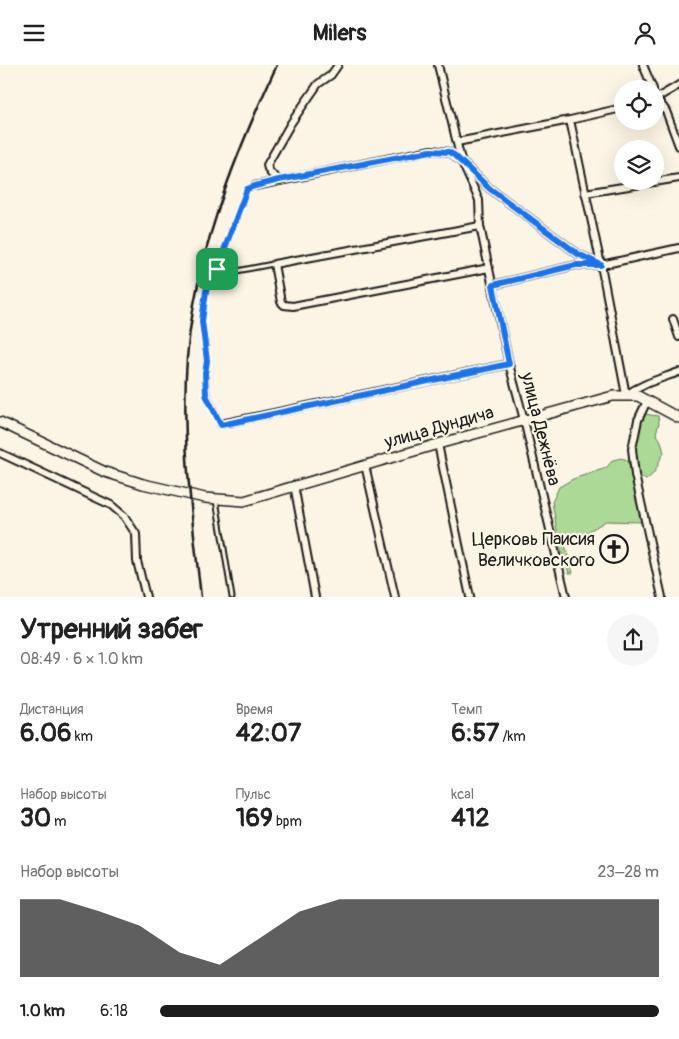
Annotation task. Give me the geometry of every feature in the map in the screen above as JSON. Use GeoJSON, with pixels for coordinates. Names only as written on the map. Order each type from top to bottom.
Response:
{"type":"FeatureCollection","features":[{"type":"Feature","properties":{"kind":"street"},"geometry":{"type":"LineString","coordinates":[[279,180],[272,176],[267,165],[291,123],[318,84],[331,75],[338,65]]}},
{"type":"Feature","properties":{"kind":"street","name":"улица Дежнёва"},"geometry":{"type":"LineString","coordinates":[[438,65],[461,160],[479,200],[480,226],[509,364],[566,597]]}},
{"type":"Feature","properties":{"kind":"street"},"geometry":{"type":"LineString","coordinates":[[643,65],[649,80]]}},
{"type":"Feature","properties":{"kind":"street"},"geometry":{"type":"LineString","coordinates":[[664,93],[679,85]]}},
{"type":"Feature","properties":{"kind":"street"},"geometry":{"type":"LineString","coordinates":[[664,109],[679,146]]}},
{"type":"Feature","properties":{"kind":"street"},"geometry":{"type":"LineString","coordinates":[[457,142],[614,110]]}},
{"type":"Feature","properties":{"kind":"street"},"geometry":{"type":"LineString","coordinates":[[570,120],[626,395],[638,396],[679,418]]}},
{"type":"Feature","properties":{"kind":"street"},"geometry":{"type":"LineString","coordinates":[[255,186],[431,151],[449,152],[461,160],[489,188],[578,254],[601,265]]}},
{"type":"Feature","properties":{"kind":"street"},"geometry":{"type":"LineString","coordinates":[[585,193],[679,178]]}},
{"type":"Feature","properties":{"kind":"street"},"geometry":{"type":"LineString","coordinates":[[480,226],[274,263],[281,302],[284,305],[293,306],[489,268]]}},
{"type":"Feature","properties":{"kind":"street"},"geometry":{"type":"LineString","coordinates":[[493,285],[576,265],[601,265],[679,249]]}},
{"type":"Feature","properties":{"kind":"street"},"geometry":{"type":"LineString","coordinates":[[673,319],[679,337]]}},
{"type":"Feature","properties":{"kind":"street"},"geometry":{"type":"LineString","coordinates":[[221,425],[509,364]]}},
{"type":"Feature","properties":{"kind":"street","name":"улица Дундича"},"geometry":{"type":"LineString","coordinates":[[0,422],[105,472],[143,484],[205,498],[244,501],[524,420],[613,396],[626,395],[650,381],[679,372]]}},
{"type":"Feature","properties":{"kind":"street"},"geometry":{"type":"LineString","coordinates":[[647,401],[638,420],[632,449],[635,475],[662,597]]}},
{"type":"Feature","properties":{"kind":"street"},"geometry":{"type":"LineString","coordinates":[[438,444],[470,597]]}},
{"type":"Feature","properties":{"kind":"street"},"geometry":{"type":"LineString","coordinates":[[0,453],[111,505],[124,516],[136,534],[137,561],[146,597]]}},
{"type":"Feature","properties":{"kind":"street"},"geometry":{"type":"LineString","coordinates":[[365,465],[395,597]]}},
{"type":"Feature","properties":{"kind":"street"},"geometry":{"type":"LineString","coordinates":[[294,485],[315,597]]}},
{"type":"Feature","properties":{"kind":"lane"},"geometry":{"type":"LineString","coordinates":[[221,425],[206,395],[205,373],[207,361],[202,321],[206,291],[217,269],[247,189],[255,186]]}},
{"type":"Feature","properties":{"kind":"lane"},"geometry":{"type":"LineString","coordinates":[[237,271],[274,263]]}},
{"type":"Feature","properties":{"kind":"lane"},"geometry":{"type":"LineString","coordinates":[[216,499],[232,597]]}},
{"type":"Feature","properties":{"kind":"green space"},"geometry":{"type":"Polygon","coordinates":[[[644,414],[658,416],[659,423],[656,433],[661,441],[664,453],[655,470],[646,480],[637,475],[635,451],[636,435],[644,414]]]}},
{"type":"Feature","properties":{"kind":"green space"},"geometry":{"type":"Polygon","coordinates":[[[621,458],[628,460],[642,522],[606,521],[565,545],[573,573],[569,573],[560,547],[552,502],[559,487],[573,479],[606,468],[613,460],[621,458]]]}},
{"type":"Feature","properties":{"kind":"railway"},"geometry":{"type":"LineString","coordinates":[[201,597],[186,448],[187,358],[191,320],[198,282],[219,207],[246,135],[277,65]]}},
{"type":"Feature","properties":{"kind":"place","name":"Церковь Паисия Величковского"},"geometry":{"type":"Point","coordinates":[614,549]}},
{"type":"Feature","properties":{"kind":"route"},"geometry":{"type":"LineString","coordinates":[[431,151],[449,152],[454,155],[489,188],[578,254],[601,265],[576,265],[493,285],[509,364],[221,425],[206,395],[205,373],[207,361],[202,321],[206,291],[217,269],[247,189],[279,180],[431,151]]}}]}
